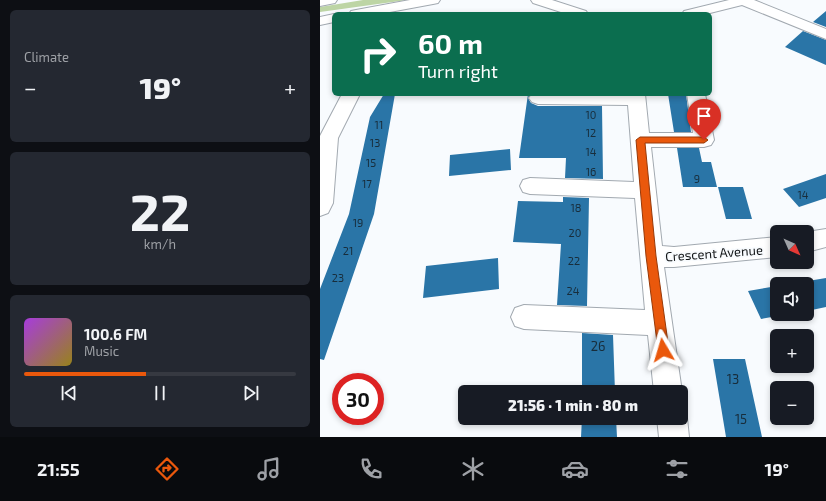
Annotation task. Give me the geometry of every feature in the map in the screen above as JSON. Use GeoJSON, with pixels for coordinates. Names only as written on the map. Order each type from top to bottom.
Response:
{"type":"FeatureCollection","features":[{"type":"Feature","properties":{"kind":"street"},"geometry":{"type":"LineString","coordinates":[[320,2],[330,0]]}},
{"type":"Feature","properties":{"kind":"street"},"geometry":{"type":"LineString","coordinates":[[375,12],[394,10],[434,0]]}},
{"type":"Feature","properties":{"kind":"street"},"geometry":{"type":"LineString","coordinates":[[538,0],[575,12]]}},
{"type":"Feature","properties":{"kind":"street"},"geometry":{"type":"LineString","coordinates":[[697,12],[742,0],[826,34]]}},
{"type":"Feature","properties":{"kind":"street"},"geometry":{"type":"LineString","coordinates":[[320,21],[332,18]]}},
{"type":"Feature","properties":{"kind":"street"},"geometry":{"type":"LineString","coordinates":[[320,207],[322,203],[324,142],[350,96]]}},
{"type":"Feature","properties":{"kind":"street"},"geometry":{"type":"LineString","coordinates":[[538,98],[636,96],[651,256],[667,385]]}},
{"type":"Feature","properties":{"kind":"street"},"geometry":{"type":"LineString","coordinates":[[640,140],[704,140],[696,96]]}},
{"type":"Feature","properties":{"kind":"street"},"geometry":{"type":"LineString","coordinates":[[530,186],[645,190]]}},
{"type":"Feature","properties":{"kind":"street"},"geometry":{"type":"LineString","coordinates":[[814,241],[826,238]]}},
{"type":"Feature","properties":{"kind":"street","name":"Crescent Avenue"},"geometry":{"type":"LineString","coordinates":[[651,256],[674,257],[770,249]]}},
{"type":"Feature","properties":{"kind":"street"},"geometry":{"type":"LineString","coordinates":[[524,317],[660,323]]}},
{"type":"Feature","properties":{"kind":"street"},"geometry":{"type":"LineString","coordinates":[[673,425],[674,437]]}},
{"type":"Feature","properties":{"kind":"green space"},"geometry":{"type":"Polygon","coordinates":[[[363,0],[407,0],[320,12],[320,7],[363,0]]]}},
{"type":"Feature","properties":{"kind":"building"},"geometry":{"type":"Polygon","coordinates":[[[826,11],[826,27],[813,22],[826,11]]]}},
{"type":"Feature","properties":{"kind":"building"},"geometry":{"type":"Polygon","coordinates":[[[803,31],[826,40],[826,65],[785,47],[803,31]]]}},
{"type":"Feature","properties":{"kind":"building"},"geometry":{"type":"Polygon","coordinates":[[[383,96],[395,96],[374,214],[324,360],[320,359],[320,289],[349,214],[370,117],[383,96]]]}},
{"type":"Feature","properties":{"kind":"building"},"geometry":{"type":"Polygon","coordinates":[[[528,96],[531,103],[538,106],[602,106],[603,179],[565,178],[566,158],[519,158],[528,96]]]}},
{"type":"Feature","properties":{"kind":"building"},"geometry":{"type":"Polygon","coordinates":[[[668,96],[686,96],[691,132],[674,132],[668,96]]]}},
{"type":"Feature","properties":{"kind":"building"},"geometry":{"type":"Polygon","coordinates":[[[677,148],[699,148],[702,162],[711,162],[717,187],[683,187],[677,148]]]}},
{"type":"Feature","properties":{"kind":"building"},"geometry":{"type":"Polygon","coordinates":[[[510,149],[511,170],[449,176],[450,155],[510,149]]]}},
{"type":"Feature","properties":{"kind":"building"},"geometry":{"type":"Polygon","coordinates":[[[826,174],[826,198],[799,207],[783,189],[826,174]]]}},
{"type":"Feature","properties":{"kind":"building"},"geometry":{"type":"Polygon","coordinates":[[[718,187],[743,187],[752,219],[726,219],[718,187]]]}},
{"type":"Feature","properties":{"kind":"building"},"geometry":{"type":"Polygon","coordinates":[[[563,197],[589,198],[587,306],[557,305],[561,244],[513,242],[518,201],[563,202],[563,197]]]}},
{"type":"Feature","properties":{"kind":"building"},"geometry":{"type":"Polygon","coordinates":[[[498,258],[499,289],[423,298],[426,266],[498,258]]]}},
{"type":"Feature","properties":{"kind":"building"},"geometry":{"type":"Polygon","coordinates":[[[826,278],[826,307],[814,310],[814,280],[826,278]]]}},
{"type":"Feature","properties":{"kind":"building"},"geometry":{"type":"Polygon","coordinates":[[[770,287],[770,317],[761,319],[748,291],[770,287]]]}},
{"type":"Feature","properties":{"kind":"building"},"geometry":{"type":"Polygon","coordinates":[[[582,333],[613,335],[615,385],[582,385],[582,333]]]}},
{"type":"Feature","properties":{"kind":"building"},"geometry":{"type":"Polygon","coordinates":[[[713,359],[745,359],[762,437],[726,437],[713,359]]]}},
{"type":"Feature","properties":{"kind":"building"},"geometry":{"type":"Polygon","coordinates":[[[582,425],[616,425],[617,437],[581,437],[582,425]]]}},
{"type":"Feature","properties":{"kind":"route"},"geometry":{"type":"LineString","coordinates":[[663,350],[651,256],[640,140],[704,140]]}}]}
